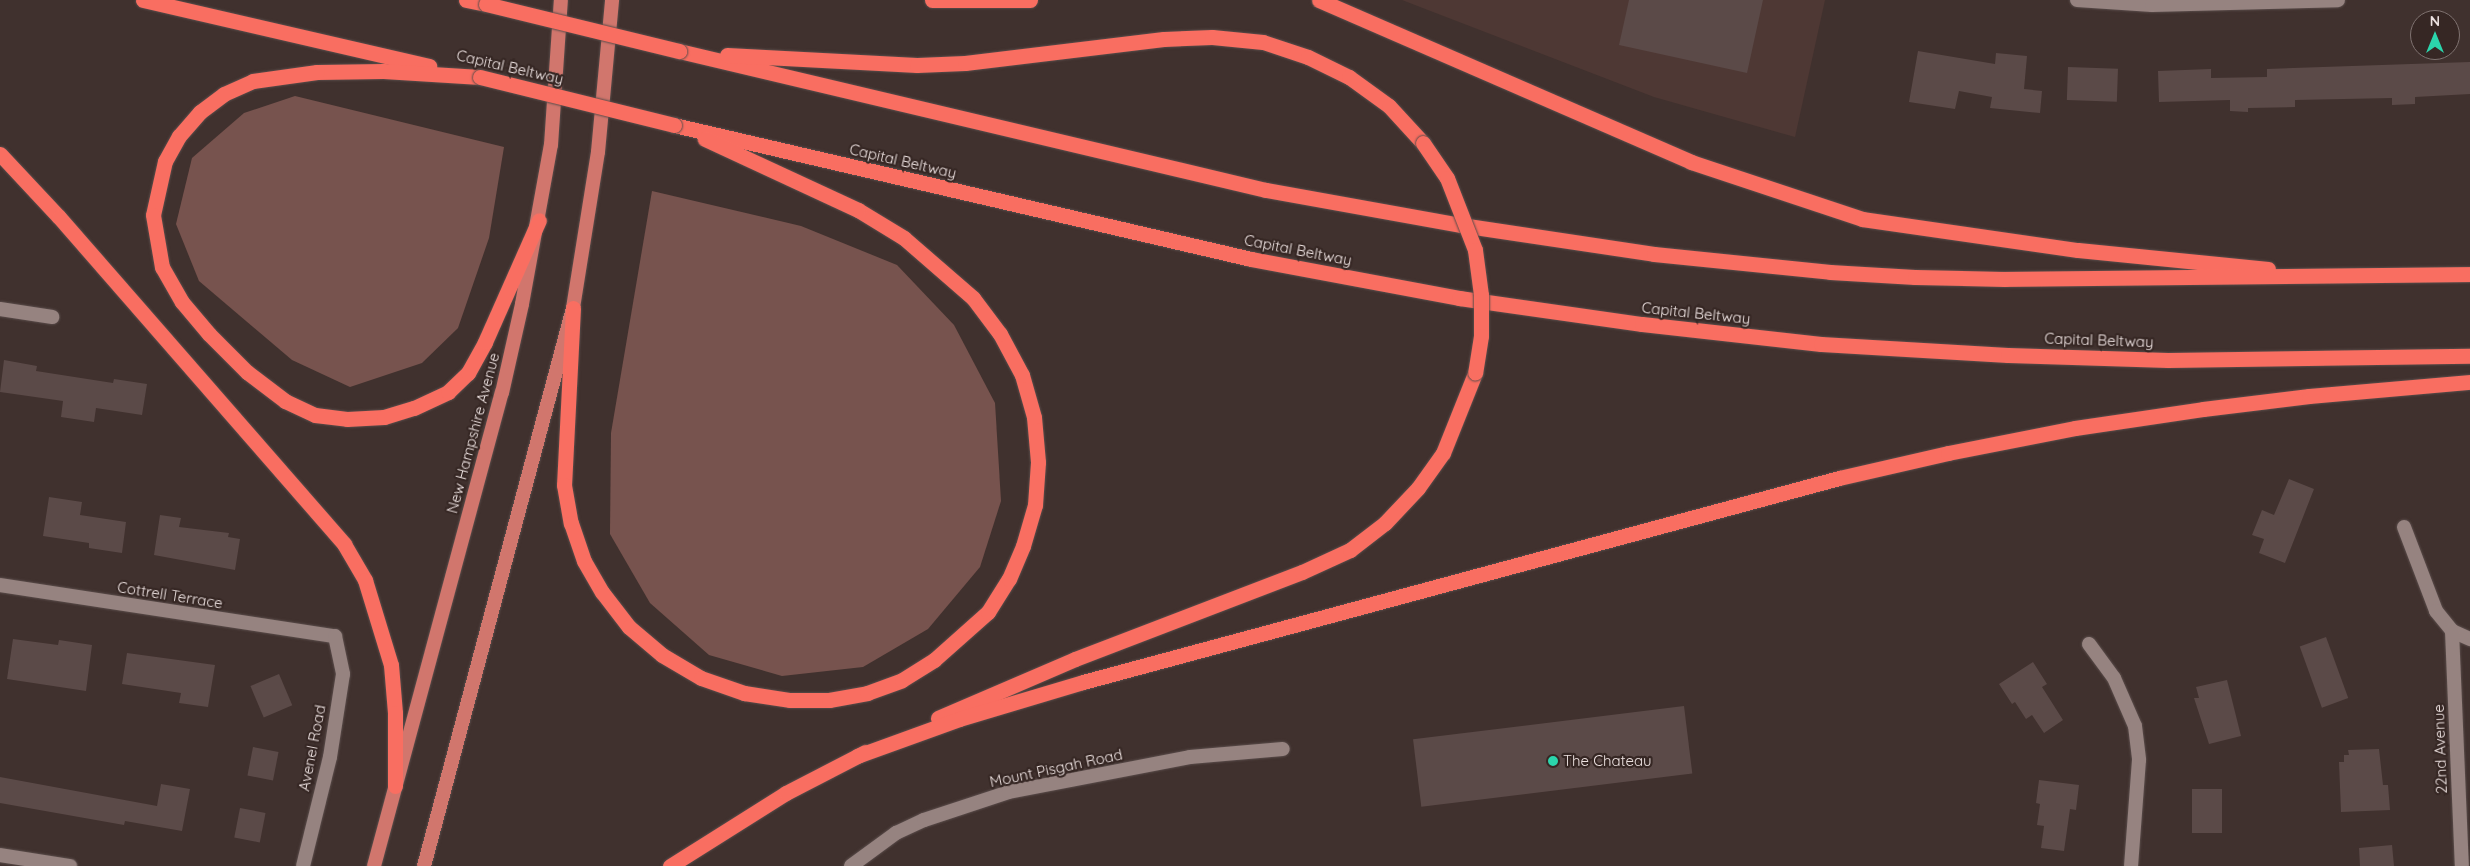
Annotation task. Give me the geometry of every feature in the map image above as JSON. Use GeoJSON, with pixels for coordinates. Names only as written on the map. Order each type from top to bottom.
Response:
{"type":"FeatureCollection","features":[{"type":"Feature","properties":{"kind":"highway","name":"Capital Beltway"},"geometry":{"type":"LineString","coordinates":[[143,0],[480,77],[674,125],[1251,259],[1458,298],[1642,324],[1821,344],[2008,355],[2168,360],[2470,356]]}},
{"type":"Feature","properties":{"kind":"highway"},"geometry":{"type":"LineString","coordinates":[[466,0],[1266,190],[1461,225],[1654,254],[1830,272],[1916,277],[2414,276],[2470,274]]}},
{"type":"Feature","properties":{"kind":"highway"},"geometry":{"type":"LineString","coordinates":[[932,0],[1030,0]]}},
{"type":"Feature","properties":{"kind":"highway"},"geometry":{"type":"LineString","coordinates":[[1318,0],[1691,162],[1862,219],[2078,250],[2252,267],[2414,276]]}},
{"type":"Feature","properties":{"kind":"highway"},"geometry":{"type":"LineString","coordinates":[[670,866],[786,793],[857,756],[1075,659],[1302,572],[1350,550],[1385,523],[1418,488],[1438,460],[1460,415],[1475,373],[1481,336],[1481,296],[1476,250],[1447,178],[1423,143],[1389,106],[1349,77],[1308,57],[1263,42],[1212,37],[1164,40],[965,63],[917,65],[679,51]]}},
{"type":"Feature","properties":{"kind":"highway"},"geometry":{"type":"LineString","coordinates":[[480,77],[383,70],[317,72],[253,81],[224,94],[200,112],[179,136],[165,161],[153,215],[162,267],[182,302],[209,334],[247,372],[285,401],[315,415],[347,419],[384,417],[414,408],[448,392],[468,373],[485,342],[539,220]]}},
{"type":"Feature","properties":{"kind":"highway"},"geometry":{"type":"LineString","coordinates":[[573,308],[564,485],[571,523],[584,561],[602,592],[629,627],[662,656],[701,678],[744,693],[790,700],[829,700],[867,693],[902,680],[934,660],[988,612],[1009,579],[1023,546],[1036,505],[1038,462],[1034,417],[1022,375],[1000,334],[974,298],[904,238],[858,210],[674,125]]}},
{"type":"Feature","properties":{"kind":"highway"},"geometry":{"type":"LineString","coordinates":[[0,154],[59,217],[344,544],[365,580],[391,665],[396,713],[395,786]]}},
{"type":"Feature","properties":{"kind":"highway"},"geometry":{"type":"LineString","coordinates":[[857,756],[959,719],[1083,682],[1830,481],[1948,452],[2075,428],[2203,408],[2309,396],[2470,382]]}},
{"type":"Feature","properties":{"kind":"main road","name":"New Hampshire Avenue"},"geometry":{"type":"LineString","coordinates":[[374,866],[502,393],[539,220],[551,144],[561,0]]}},
{"type":"Feature","properties":{"kind":"main road"},"geometry":{"type":"LineString","coordinates":[[424,866],[573,308],[598,152],[612,0]]}},
{"type":"Feature","properties":{"kind":"street"},"geometry":{"type":"LineString","coordinates":[[2077,0],[2152,5],[2338,0]]}},
{"type":"Feature","properties":{"kind":"street"},"geometry":{"type":"LineString","coordinates":[[0,309],[52,317]]}},
{"type":"Feature","properties":{"kind":"street"},"geometry":{"type":"LineString","coordinates":[[2404,527],[2436,611],[2452,631],[2470,639]]}},
{"type":"Feature","properties":{"kind":"street","name":"Cottrell Terrace"},"geometry":{"type":"LineString","coordinates":[[0,585],[335,636]]}},
{"type":"Feature","properties":{"kind":"street","name":"22nd Avenue"},"geometry":{"type":"LineString","coordinates":[[2452,631],[2462,866]]}},
{"type":"Feature","properties":{"kind":"street","name":"Avenel Road"},"geometry":{"type":"LineString","coordinates":[[303,866],[330,757],[343,674],[335,636]]}},
{"type":"Feature","properties":{"kind":"street"},"geometry":{"type":"LineString","coordinates":[[2089,644],[2114,678],[2135,726],[2139,760],[2131,866]]}},
{"type":"Feature","properties":{"kind":"street","name":"Mount Pisgah Road"},"geometry":{"type":"LineString","coordinates":[[851,866],[896,833],[924,820],[1009,792],[1190,757],[1283,749]]}},
{"type":"Feature","properties":{"kind":"street"},"geometry":{"type":"LineString","coordinates":[[0,856],[70,866]]}},
{"type":"Feature","properties":{"kind":"shaded area"},"geometry":{"type":"Polygon","coordinates":[[[1402,0],[1825,0],[1795,137],[1654,97],[1402,0]]]}},
{"type":"Feature","properties":{"kind":"shaded area"},"geometry":{"type":"Polygon","coordinates":[[[295,96],[504,147],[489,238],[458,328],[422,363],[350,387],[292,360],[199,281],[176,224],[192,158],[244,113],[295,96]]]}},
{"type":"Feature","properties":{"kind":"shaded area"},"geometry":{"type":"Polygon","coordinates":[[[652,191],[801,226],[897,265],[954,325],[995,403],[1001,501],[980,567],[928,629],[863,667],[782,676],[709,655],[650,603],[610,534],[611,433],[652,191]]]}},
{"type":"Feature","properties":{"kind":"building"},"geometry":{"type":"Polygon","coordinates":[[[1629,0],[1763,0],[1747,73],[1619,45],[1629,0]]]}},
{"type":"Feature","properties":{"kind":"building"},"geometry":{"type":"Polygon","coordinates":[[[1918,51],[1995,64],[1996,53],[2027,56],[2024,89],[2042,91],[2040,113],[1990,108],[1992,97],[1959,91],[1955,109],[1909,102],[1918,51]]]}},
{"type":"Feature","properties":{"kind":"building"},"geometry":{"type":"Polygon","coordinates":[[[2470,62],[2470,94],[2415,97],[2415,104],[2392,105],[2392,98],[2295,100],[2295,107],[2248,108],[2248,112],[2230,111],[2230,100],[2159,102],[2158,71],[2211,69],[2211,78],[2267,77],[2267,69],[2470,62]]]}},
{"type":"Feature","properties":{"kind":"building"},"geometry":{"type":"Polygon","coordinates":[[[2068,67],[2118,69],[2117,102],[2067,100],[2068,67]]]}},
{"type":"Feature","properties":{"kind":"building"},"geometry":{"type":"Polygon","coordinates":[[[4,360],[37,366],[36,371],[113,383],[114,379],[147,384],[142,415],[96,408],[94,422],[61,417],[63,401],[0,392],[4,360]]]}},
{"type":"Feature","properties":{"kind":"building"},"geometry":{"type":"Polygon","coordinates":[[[2289,479],[2314,489],[2285,563],[2259,553],[2264,539],[2252,535],[2262,510],[2274,515],[2289,479]]]}},
{"type":"Feature","properties":{"kind":"building"},"geometry":{"type":"Polygon","coordinates":[[[49,497],[82,502],[80,515],[126,522],[122,553],[89,548],[89,543],[43,536],[49,497]]]}},
{"type":"Feature","properties":{"kind":"building"},"geometry":{"type":"Polygon","coordinates":[[[160,515],[181,518],[179,527],[229,533],[228,537],[240,539],[235,570],[154,555],[160,515]]]}},
{"type":"Feature","properties":{"kind":"building"},"geometry":{"type":"Polygon","coordinates":[[[2326,637],[2348,698],[2322,708],[2300,647],[2326,637]]]}},
{"type":"Feature","properties":{"kind":"building"},"geometry":{"type":"Polygon","coordinates":[[[13,639],[58,645],[59,640],[92,645],[86,691],[7,679],[13,639]]]}},
{"type":"Feature","properties":{"kind":"building"},"geometry":{"type":"Polygon","coordinates":[[[127,653],[215,665],[208,707],[179,703],[181,693],[122,684],[127,653]]]}},
{"type":"Feature","properties":{"kind":"building"},"geometry":{"type":"Polygon","coordinates":[[[2033,662],[2047,684],[2042,687],[2063,720],[2044,733],[2032,715],[2026,719],[2015,702],[2012,704],[1999,684],[2033,662]]]}},
{"type":"Feature","properties":{"kind":"building"},"geometry":{"type":"Polygon","coordinates":[[[279,674],[292,705],[264,717],[250,686],[279,674]]]}},
{"type":"Feature","properties":{"kind":"building"},"geometry":{"type":"Polygon","coordinates":[[[2227,680],[2241,736],[2209,744],[2194,698],[2199,698],[2196,687],[2227,680]]]}},
{"type":"Feature","properties":{"kind":"building","name":"The Chateau"},"geometry":{"type":"Polygon","coordinates":[[[1684,706],[1692,773],[1421,807],[1413,739],[1684,706]]]}},
{"type":"Feature","properties":{"kind":"building"},"geometry":{"type":"Polygon","coordinates":[[[253,747],[279,752],[273,780],[247,775],[253,747]]]}},
{"type":"Feature","properties":{"kind":"building"},"geometry":{"type":"Polygon","coordinates":[[[2379,749],[2383,785],[2388,785],[2390,810],[2341,812],[2339,762],[2344,762],[2344,755],[2349,755],[2348,750],[2379,749]]]}},
{"type":"Feature","properties":{"kind":"building"},"geometry":{"type":"Polygon","coordinates":[[[0,777],[157,806],[161,784],[190,789],[182,831],[125,821],[124,825],[0,803],[0,777]]]}},
{"type":"Feature","properties":{"kind":"building"},"geometry":{"type":"Polygon","coordinates":[[[2039,780],[2079,785],[2076,810],[2070,809],[2064,851],[2041,848],[2044,826],[2037,825],[2040,804],[2036,803],[2039,780]]]}},
{"type":"Feature","properties":{"kind":"building"},"geometry":{"type":"Polygon","coordinates":[[[2192,789],[2222,789],[2222,833],[2192,833],[2192,789]]]}},
{"type":"Feature","properties":{"kind":"building"},"geometry":{"type":"Polygon","coordinates":[[[240,808],[266,813],[260,842],[234,837],[240,808]]]}},
{"type":"Feature","properties":{"kind":"building"},"geometry":{"type":"Polygon","coordinates":[[[2392,845],[2394,866],[2360,866],[2359,848],[2392,845]]]}},
{"type":"Feature","properties":{"kind":"place","name":"The Chateau"},"geometry":{"type":"Point","coordinates":[1553,761]}}]}
